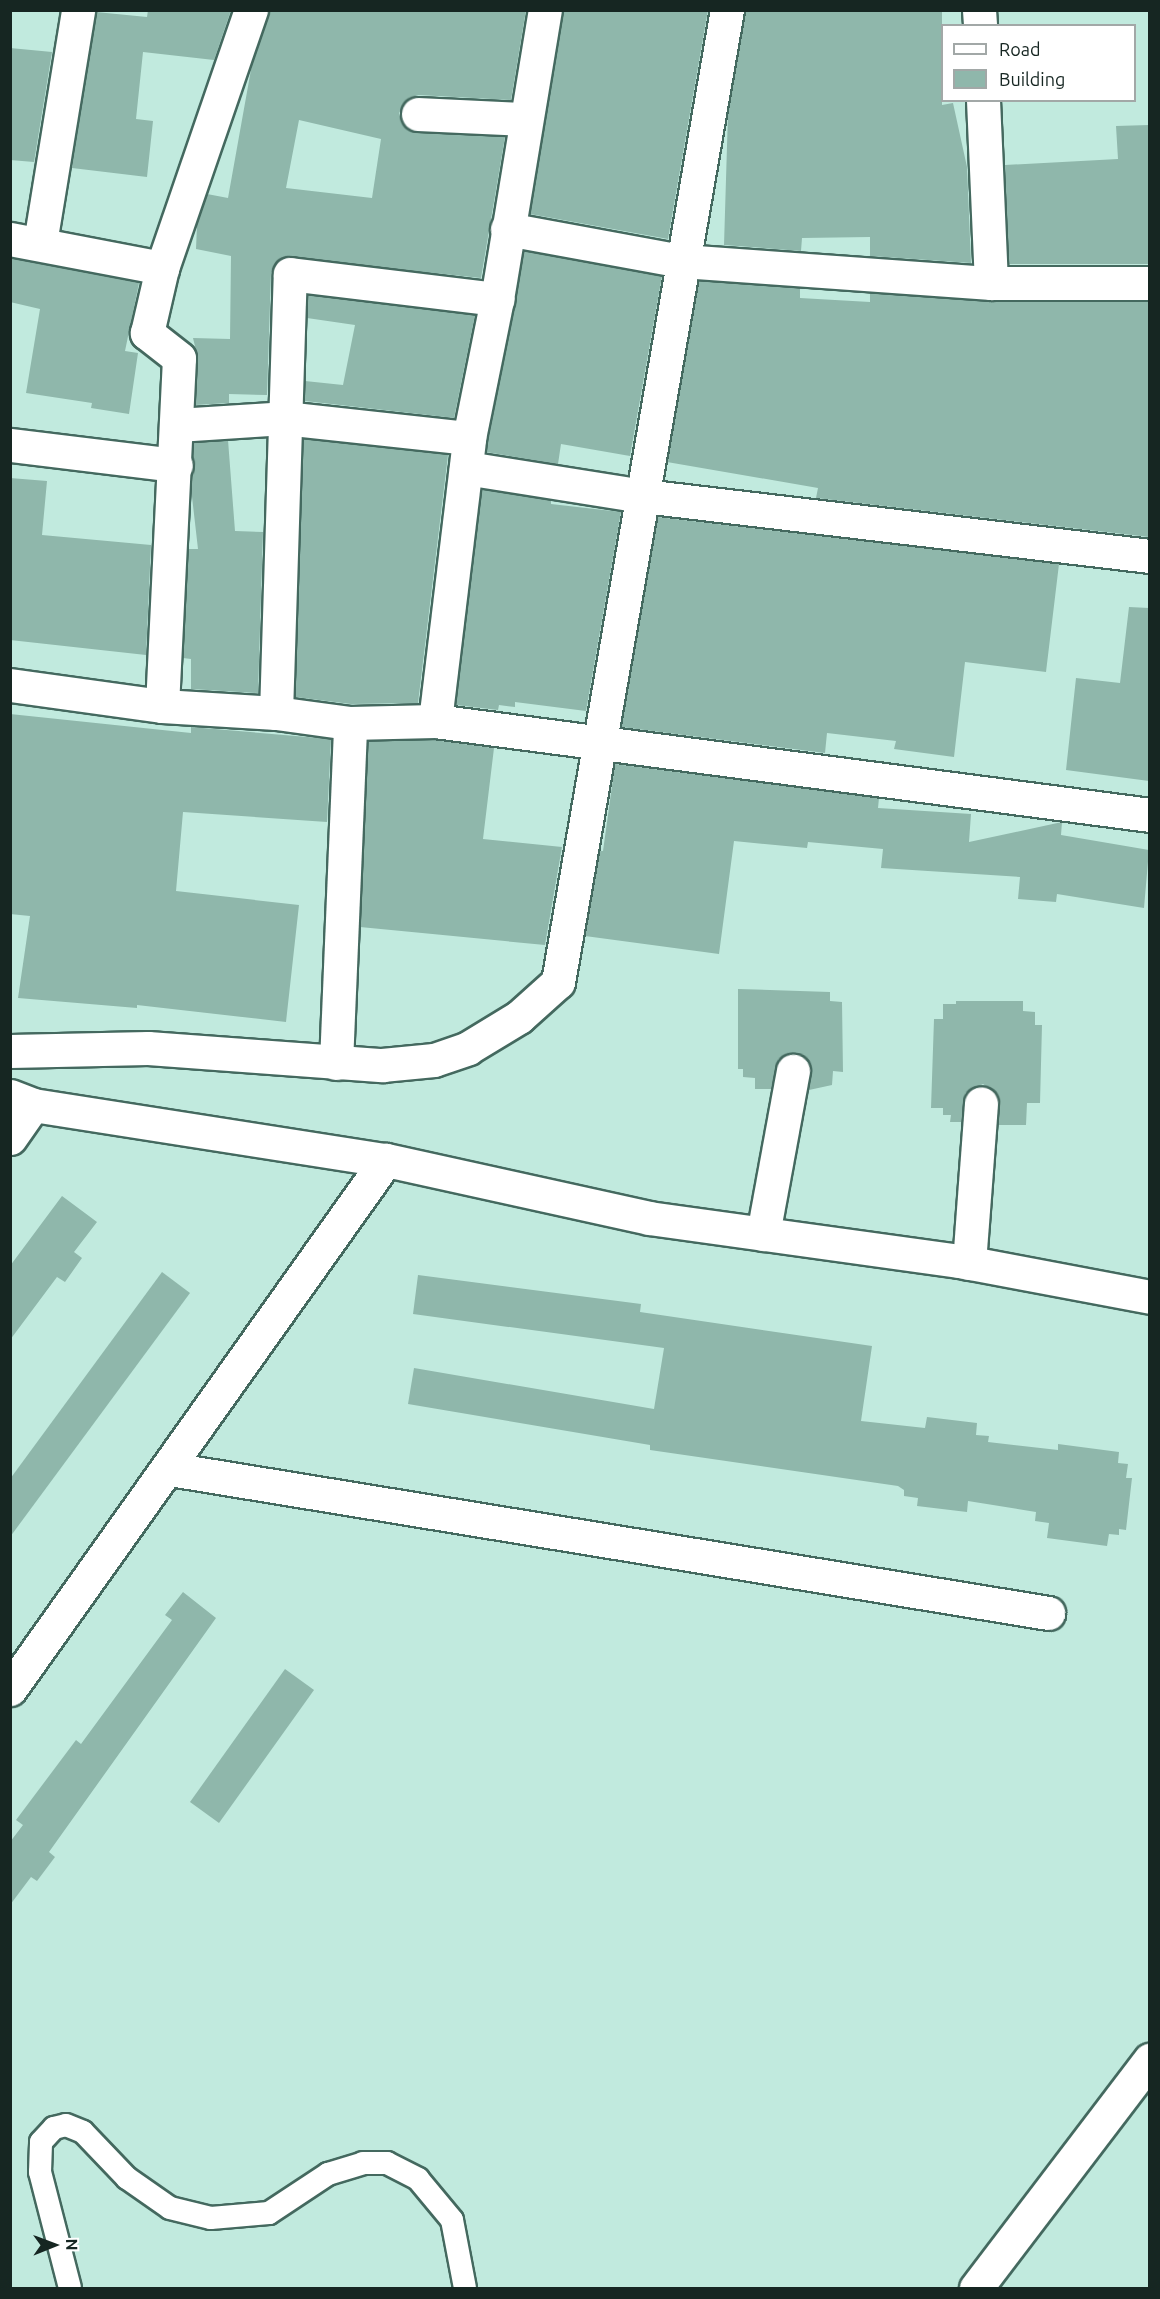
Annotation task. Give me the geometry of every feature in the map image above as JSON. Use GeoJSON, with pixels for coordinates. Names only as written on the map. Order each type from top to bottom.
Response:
{"type":"FeatureCollection","features":[{"type":"Feature","properties":{"kind":"street"},"geometry":{"type":"LineString","coordinates":[[78,10],[25,241],[162,268]]}},
{"type":"Feature","properties":{"kind":"street"},"geometry":{"type":"LineString","coordinates":[[162,706],[176,465],[179,358],[147,333],[162,268],[251,10]]}},
{"type":"Feature","properties":{"kind":"street"},"geometry":{"type":"LineString","coordinates":[[435,721],[468,453],[497,299],[545,10]]}},
{"type":"Feature","properties":{"kind":"street"},"geometry":{"type":"LineString","coordinates":[[10,1051],[148,1048],[336,1064],[382,1065],[434,1060],[468,1048],[519,1017],[558,982],[727,10]]}},
{"type":"Feature","properties":{"kind":"street"},"geometry":{"type":"LineString","coordinates":[[983,102],[991,283]]}},
{"type":"Feature","properties":{"kind":"street"},"geometry":{"type":"LineString","coordinates":[[418,114],[526,119]]}},
{"type":"Feature","properties":{"kind":"street"},"geometry":{"type":"LineString","coordinates":[[507,230],[682,261],[991,283],[1149,283]]}},
{"type":"Feature","properties":{"kind":"street"},"geometry":{"type":"LineString","coordinates":[[276,713],[290,274],[497,299]]}},
{"type":"Feature","properties":{"kind":"street"},"geometry":{"type":"LineString","coordinates":[[177,424],[284,418],[468,453],[643,496],[1149,556]]}},
{"type":"Feature","properties":{"kind":"street"},"geometry":{"type":"LineString","coordinates":[[10,446],[176,465]]}},
{"type":"Feature","properties":{"kind":"street"},"geometry":{"type":"LineString","coordinates":[[10,685],[162,706],[276,713],[350,723],[435,721],[1149,814]]}},
{"type":"Feature","properties":{"kind":"street"},"geometry":{"type":"LineString","coordinates":[[336,1064],[350,723]]}},
{"type":"Feature","properties":{"kind":"street"},"geometry":{"type":"LineString","coordinates":[[763,1234],[793,1071]]}},
{"type":"Feature","properties":{"kind":"street"},"geometry":{"type":"LineString","coordinates":[[10,1138],[22,1100],[386,1160],[649,1218],[969,1263],[1149,1297]]}},
{"type":"Feature","properties":{"kind":"street"},"geometry":{"type":"LineString","coordinates":[[969,1263],[981,1104]]}},
{"type":"Feature","properties":{"kind":"street"},"geometry":{"type":"LineString","coordinates":[[10,1689],[170,1469],[386,1160]]}},
{"type":"Feature","properties":{"kind":"street"},"geometry":{"type":"LineString","coordinates":[[170,1469],[1048,1613]]}},
{"type":"Feature","properties":{"kind":"street"},"geometry":{"type":"LineString","coordinates":[[976,2289],[1149,2060]]}},
{"type":"Feature","properties":{"kind":"lane"},"geometry":{"type":"LineString","coordinates":[[70,2289],[40,2172],[41,2142],[54,2128],[66,2125],[83,2132],[128,2178],[170,2208],[211,2218],[269,2212],[328,2174],[363,2163],[387,2163],[418,2179],[452,2220],[465,2289]]}},
{"type":"Feature","properties":{"kind":"building"},"geometry":{"type":"Polygon","coordinates":[[[148,10],[231,10],[214,60],[143,52],[136,119],[153,121],[147,177],[72,168],[96,12],[147,17],[148,10]]]}},
{"type":"Feature","properties":{"kind":"building"},"geometry":{"type":"Polygon","coordinates":[[[269,10],[526,10],[511,100],[418,95],[409,98],[399,113],[402,123],[417,133],[505,137],[481,278],[283,257],[271,273],[267,395],[229,394],[229,403],[195,405],[198,359],[193,338],[230,339],[231,256],[196,249],[197,225],[207,194],[228,198],[252,64],[269,10]],[[299,120],[286,188],[372,198],[381,139],[299,120]]]}},
{"type":"Feature","properties":{"kind":"building"},"geometry":{"type":"Polygon","coordinates":[[[563,10],[708,10],[668,239],[530,214],[563,10]]]}},
{"type":"Feature","properties":{"kind":"building"},"geometry":{"type":"Polygon","coordinates":[[[745,10],[942,10],[941,102],[942,105],[953,103],[967,167],[971,263],[870,256],[870,237],[802,238],[801,251],[724,245],[728,113],[745,10]]]}},
{"type":"Feature","properties":{"kind":"building"},"geometry":{"type":"Polygon","coordinates":[[[10,48],[52,52],[34,162],[10,160],[10,48]]]}},
{"type":"Feature","properties":{"kind":"building"},"geometry":{"type":"Polygon","coordinates":[[[1149,125],[1149,264],[1009,264],[1005,165],[1118,159],[1116,126],[1149,125]]]}},
{"type":"Feature","properties":{"kind":"building"},"geometry":{"type":"Polygon","coordinates":[[[524,251],[662,276],[630,456],[561,444],[558,464],[486,452],[524,251]]]}},
{"type":"Feature","properties":{"kind":"building"},"geometry":{"type":"Polygon","coordinates":[[[10,258],[139,283],[125,351],[138,353],[129,414],[91,408],[92,403],[26,393],[40,309],[10,302],[10,258]]]}},
{"type":"Feature","properties":{"kind":"building"},"geometry":{"type":"Polygon","coordinates":[[[699,281],[800,288],[800,298],[870,302],[870,293],[991,302],[1149,302],[1149,537],[816,498],[818,488],[667,462],[699,281]]]}},
{"type":"Feature","properties":{"kind":"building"},"geometry":{"type":"Polygon","coordinates":[[[308,295],[475,315],[454,418],[305,401],[305,381],[343,385],[355,325],[307,318],[308,295]]]}},
{"type":"Feature","properties":{"kind":"building"},"geometry":{"type":"Polygon","coordinates":[[[303,439],[448,455],[418,703],[351,704],[295,697],[303,439]]]}},
{"type":"Feature","properties":{"kind":"building"},"geometry":{"type":"Polygon","coordinates":[[[228,440],[235,531],[263,532],[258,693],[191,689],[191,659],[183,658],[188,549],[198,549],[191,488],[194,443],[228,440]]]}},
{"type":"Feature","properties":{"kind":"building"},"geometry":{"type":"Polygon","coordinates":[[[10,478],[47,481],[42,535],[151,545],[146,655],[10,640],[10,478]]]}},
{"type":"Feature","properties":{"kind":"building"},"geometry":{"type":"Polygon","coordinates":[[[482,489],[551,500],[551,504],[621,512],[586,711],[515,702],[515,707],[499,705],[498,710],[456,705],[482,489]]]}},
{"type":"Feature","properties":{"kind":"building"},"geometry":{"type":"Polygon","coordinates":[[[658,517],[1059,564],[1046,672],[965,662],[954,757],[894,749],[896,741],[827,733],[825,753],[621,727],[658,517]]]}},
{"type":"Feature","properties":{"kind":"building"},"geometry":{"type":"Polygon","coordinates":[[[1129,607],[1149,608],[1149,781],[1066,770],[1076,678],[1120,683],[1129,607]]]}},
{"type":"Feature","properties":{"kind":"building"},"geometry":{"type":"Polygon","coordinates":[[[10,714],[191,733],[191,727],[331,739],[327,822],[183,812],[176,891],[299,905],[286,1022],[137,1005],[137,1008],[18,998],[30,916],[10,914],[10,714]]]}},
{"type":"Feature","properties":{"kind":"building"},"geometry":{"type":"Polygon","coordinates":[[[434,740],[494,748],[483,839],[562,847],[545,945],[360,927],[368,741],[434,740]]]}},
{"type":"Feature","properties":{"kind":"building"},"geometry":{"type":"Polygon","coordinates":[[[615,764],[879,798],[878,808],[971,814],[969,842],[1062,822],[1061,835],[1149,850],[1144,908],[1057,894],[1056,902],[1018,899],[1020,877],[881,868],[883,849],[808,842],[807,848],[734,841],[719,954],[585,936],[600,851],[603,851],[615,764]]]}},
{"type":"Feature","properties":{"kind":"building"},"geometry":{"type":"Polygon","coordinates":[[[738,989],[830,992],[830,1001],[842,1002],[843,1072],[833,1071],[832,1085],[809,1090],[811,1065],[796,1053],[778,1059],[771,1089],[755,1089],[755,1078],[743,1077],[743,1069],[738,1069],[738,989]]]}},
{"type":"Feature","properties":{"kind":"building"},"geometry":{"type":"Polygon","coordinates":[[[956,1001],[1023,1001],[1023,1011],[1035,1012],[1035,1025],[1042,1025],[1040,1103],[1027,1103],[1026,1125],[998,1125],[998,1095],[983,1084],[965,1093],[961,1122],[950,1122],[951,1115],[943,1115],[943,1108],[931,1108],[934,1019],[943,1019],[943,1004],[956,1004],[956,1001]]]}},
{"type":"Feature","properties":{"kind":"building"},"geometry":{"type":"Polygon","coordinates":[[[62,1196],[97,1222],[74,1252],[82,1258],[65,1282],[57,1277],[10,1340],[10,1266],[62,1196]]]}},
{"type":"Feature","properties":{"kind":"building"},"geometry":{"type":"Polygon","coordinates":[[[162,1272],[190,1293],[10,1537],[10,1479],[162,1272]]]}},
{"type":"Feature","properties":{"kind":"building"},"geometry":{"type":"Polygon","coordinates":[[[418,1275],[641,1304],[640,1312],[872,1346],[861,1421],[925,1428],[927,1417],[977,1423],[976,1435],[989,1436],[988,1442],[1058,1450],[1058,1444],[1119,1452],[1118,1463],[1128,1464],[1126,1478],[1132,1478],[1126,1530],[1119,1529],[1119,1535],[1109,1534],[1107,1546],[1047,1538],[1049,1523],[1035,1521],[1036,1512],[968,1501],[967,1512],[917,1506],[918,1498],[904,1496],[904,1490],[898,1486],[650,1450],[650,1445],[408,1404],[414,1368],[654,1409],[664,1348],[413,1314],[418,1275]]]}},
{"type":"Feature","properties":{"kind":"building"},"geometry":{"type":"Polygon","coordinates":[[[183,1592],[216,1618],[49,1852],[55,1857],[37,1881],[31,1877],[10,1905],[10,1842],[23,1825],[16,1820],[76,1740],[81,1744],[172,1620],[165,1615],[183,1592]]]}},
{"type":"Feature","properties":{"kind":"building"},"geometry":{"type":"Polygon","coordinates":[[[285,1669],[314,1690],[219,1823],[190,1802],[285,1669]]]}}]}
